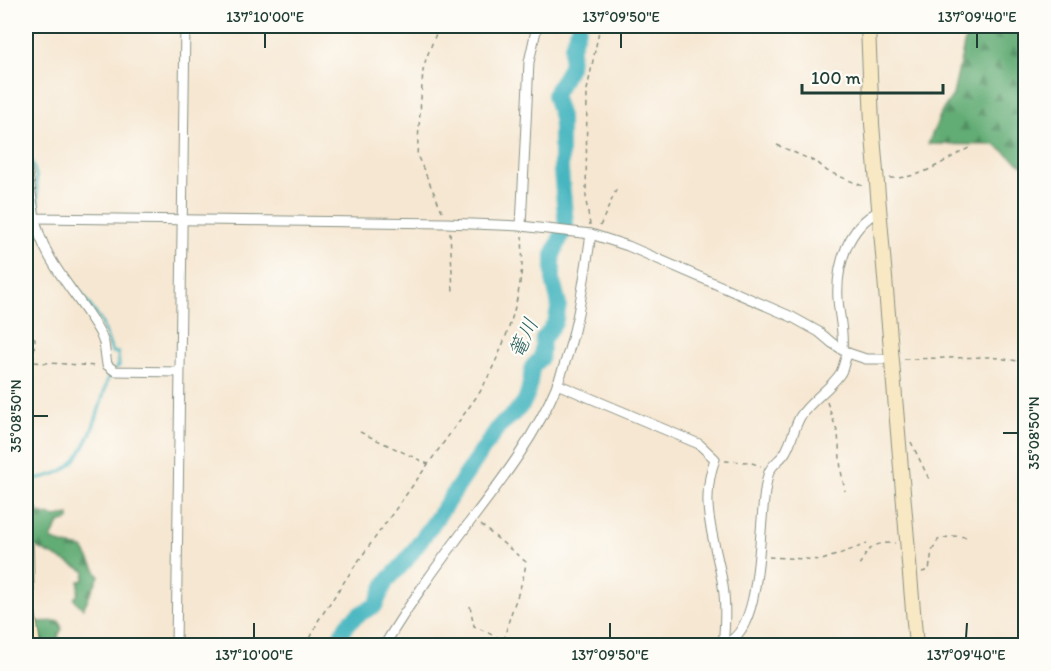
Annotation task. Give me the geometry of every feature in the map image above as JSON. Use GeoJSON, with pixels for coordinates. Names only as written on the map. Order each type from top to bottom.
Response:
{"type":"FeatureCollection","features":[{"type":"Feature","properties":{"kind":"street"},"geometry":{"type":"LineString","coordinates":[[176,645],[185,26]]}},
{"type":"Feature","properties":{"kind":"street"},"geometry":{"type":"LineString","coordinates":[[524,226],[529,62],[537,26]]}},
{"type":"Feature","properties":{"kind":"street"},"geometry":{"type":"LineString","coordinates":[[868,26],[872,124],[916,645]]}},
{"type":"Feature","properties":{"kind":"street"},"geometry":{"type":"LineString","coordinates":[[26,163],[38,236],[100,333],[111,368],[179,372]]}},
{"type":"Feature","properties":{"kind":"street"},"geometry":{"type":"LineString","coordinates":[[690,645],[697,643],[723,645],[736,636],[745,624],[752,594],[757,586],[766,486],[770,470],[786,451],[803,414],[840,375],[845,351],[838,280],[843,256],[857,229],[868,217],[879,211]]}},
{"type":"Feature","properties":{"kind":"street"},"geometry":{"type":"LineString","coordinates":[[36,217],[448,223],[524,226],[594,235],[628,246],[792,317],[819,332],[845,351],[866,359],[891,359]]}},
{"type":"Feature","properties":{"kind":"street"},"geometry":{"type":"LineString","coordinates":[[384,645],[530,440],[557,384],[577,328],[594,235]]}},
{"type":"Feature","properties":{"kind":"street"},"geometry":{"type":"LineString","coordinates":[[557,384],[699,444],[715,459],[709,477],[709,524],[723,586],[723,645]]}},
{"type":"Feature","properties":{"kind":"street"},"geometry":{"type":"LineString","coordinates":[[26,546],[27,604],[33,645]]}},
{"type":"Feature","properties":{"kind":"path"},"geometry":{"type":"LineString","coordinates":[[439,26],[423,71],[417,155],[448,223],[453,291]]}},
{"type":"Feature","properties":{"kind":"path"},"geometry":{"type":"LineString","coordinates":[[594,235],[586,201],[587,90],[600,26]]}},
{"type":"Feature","properties":{"kind":"path"},"geometry":{"type":"LineString","coordinates":[[777,145],[818,163],[827,171],[866,187],[877,182],[926,173],[939,163],[971,147]]}},
{"type":"Feature","properties":{"kind":"path"},"geometry":{"type":"LineString","coordinates":[[594,235],[617,188]]}},
{"type":"Feature","properties":{"kind":"path"},"geometry":{"type":"LineString","coordinates":[[307,645],[318,621],[354,567],[480,392],[510,326],[519,280],[524,226]]}},
{"type":"Feature","properties":{"kind":"path"},"geometry":{"type":"LineString","coordinates":[[26,335],[34,336],[35,339],[33,362],[111,368]]}},
{"type":"Feature","properties":{"kind":"path"},"geometry":{"type":"LineString","coordinates":[[891,359],[990,357],[1026,362]]}},
{"type":"Feature","properties":{"kind":"path"},"geometry":{"type":"LineString","coordinates":[[824,393],[838,434],[845,492]]}},
{"type":"Feature","properties":{"kind":"path"},"geometry":{"type":"LineString","coordinates":[[360,432],[429,464]]}},
{"type":"Feature","properties":{"kind":"path"},"geometry":{"type":"LineString","coordinates":[[898,438],[906,437],[911,441],[930,482]]}},
{"type":"Feature","properties":{"kind":"path"},"geometry":{"type":"LineString","coordinates":[[715,459],[749,462],[770,470]]}},
{"type":"Feature","properties":{"kind":"path"},"geometry":{"type":"LineString","coordinates":[[473,518],[526,562],[505,631],[504,645]]}},
{"type":"Feature","properties":{"kind":"path"},"geometry":{"type":"LineString","coordinates":[[910,572],[929,570],[932,551],[939,540],[951,536],[970,537]]}},
{"type":"Feature","properties":{"kind":"path"},"geometry":{"type":"LineString","coordinates":[[859,565],[872,546],[878,543],[908,543]]}},
{"type":"Feature","properties":{"kind":"path"},"geometry":{"type":"LineString","coordinates":[[759,558],[822,560],[867,544]]}},
{"type":"Feature","properties":{"kind":"path"},"geometry":{"type":"LineString","coordinates":[[470,606],[477,629],[504,640]]}},
{"type":"Feature","properties":{"kind":"path"},"geometry":{"type":"LineString","coordinates":[[855,639],[877,645]]}},
{"type":"Feature","properties":{"kind":"green space"},"geometry":{"type":"Polygon","coordinates":[[[968,26],[1025,26],[1025,167],[995,145],[928,144],[942,111],[953,95],[968,26]]]}},
{"type":"Feature","properties":{"kind":"green space"},"geometry":{"type":"Polygon","coordinates":[[[31,500],[39,513],[56,517],[69,515],[69,520],[59,523],[51,539],[64,545],[83,548],[99,576],[83,609],[74,599],[78,594],[79,581],[84,580],[85,571],[34,546],[26,546],[26,528],[30,527],[26,504],[31,500]]]}},
{"type":"Feature","properties":{"kind":"green space"},"geometry":{"type":"Polygon","coordinates":[[[59,621],[62,629],[58,636],[62,645],[39,645],[35,622],[59,621]]]}},
{"type":"Feature","properties":{"kind":"waterway","name":"篭川"},"geometry":{"type":"LineString","coordinates":[[338,646],[346,626],[362,612],[375,606],[386,582],[405,562],[432,525],[499,426],[521,407],[529,387],[532,367],[541,358],[543,339],[555,323],[559,305],[553,280],[553,255],[566,225],[561,171],[561,117],[554,95],[570,67],[572,46],[579,26]]}},
{"type":"Feature","properties":{"kind":"waterway"},"geometry":{"type":"LineString","coordinates":[[26,144],[36,175],[39,215]]}},
{"type":"Feature","properties":{"kind":"waterway"},"geometry":{"type":"LineString","coordinates":[[50,249],[101,321],[112,352],[118,353],[119,366],[116,368]]}},
{"type":"Feature","properties":{"kind":"waterway"},"geometry":{"type":"LineString","coordinates":[[26,481],[62,471],[72,463],[88,440],[94,426],[110,371]]}}]}
